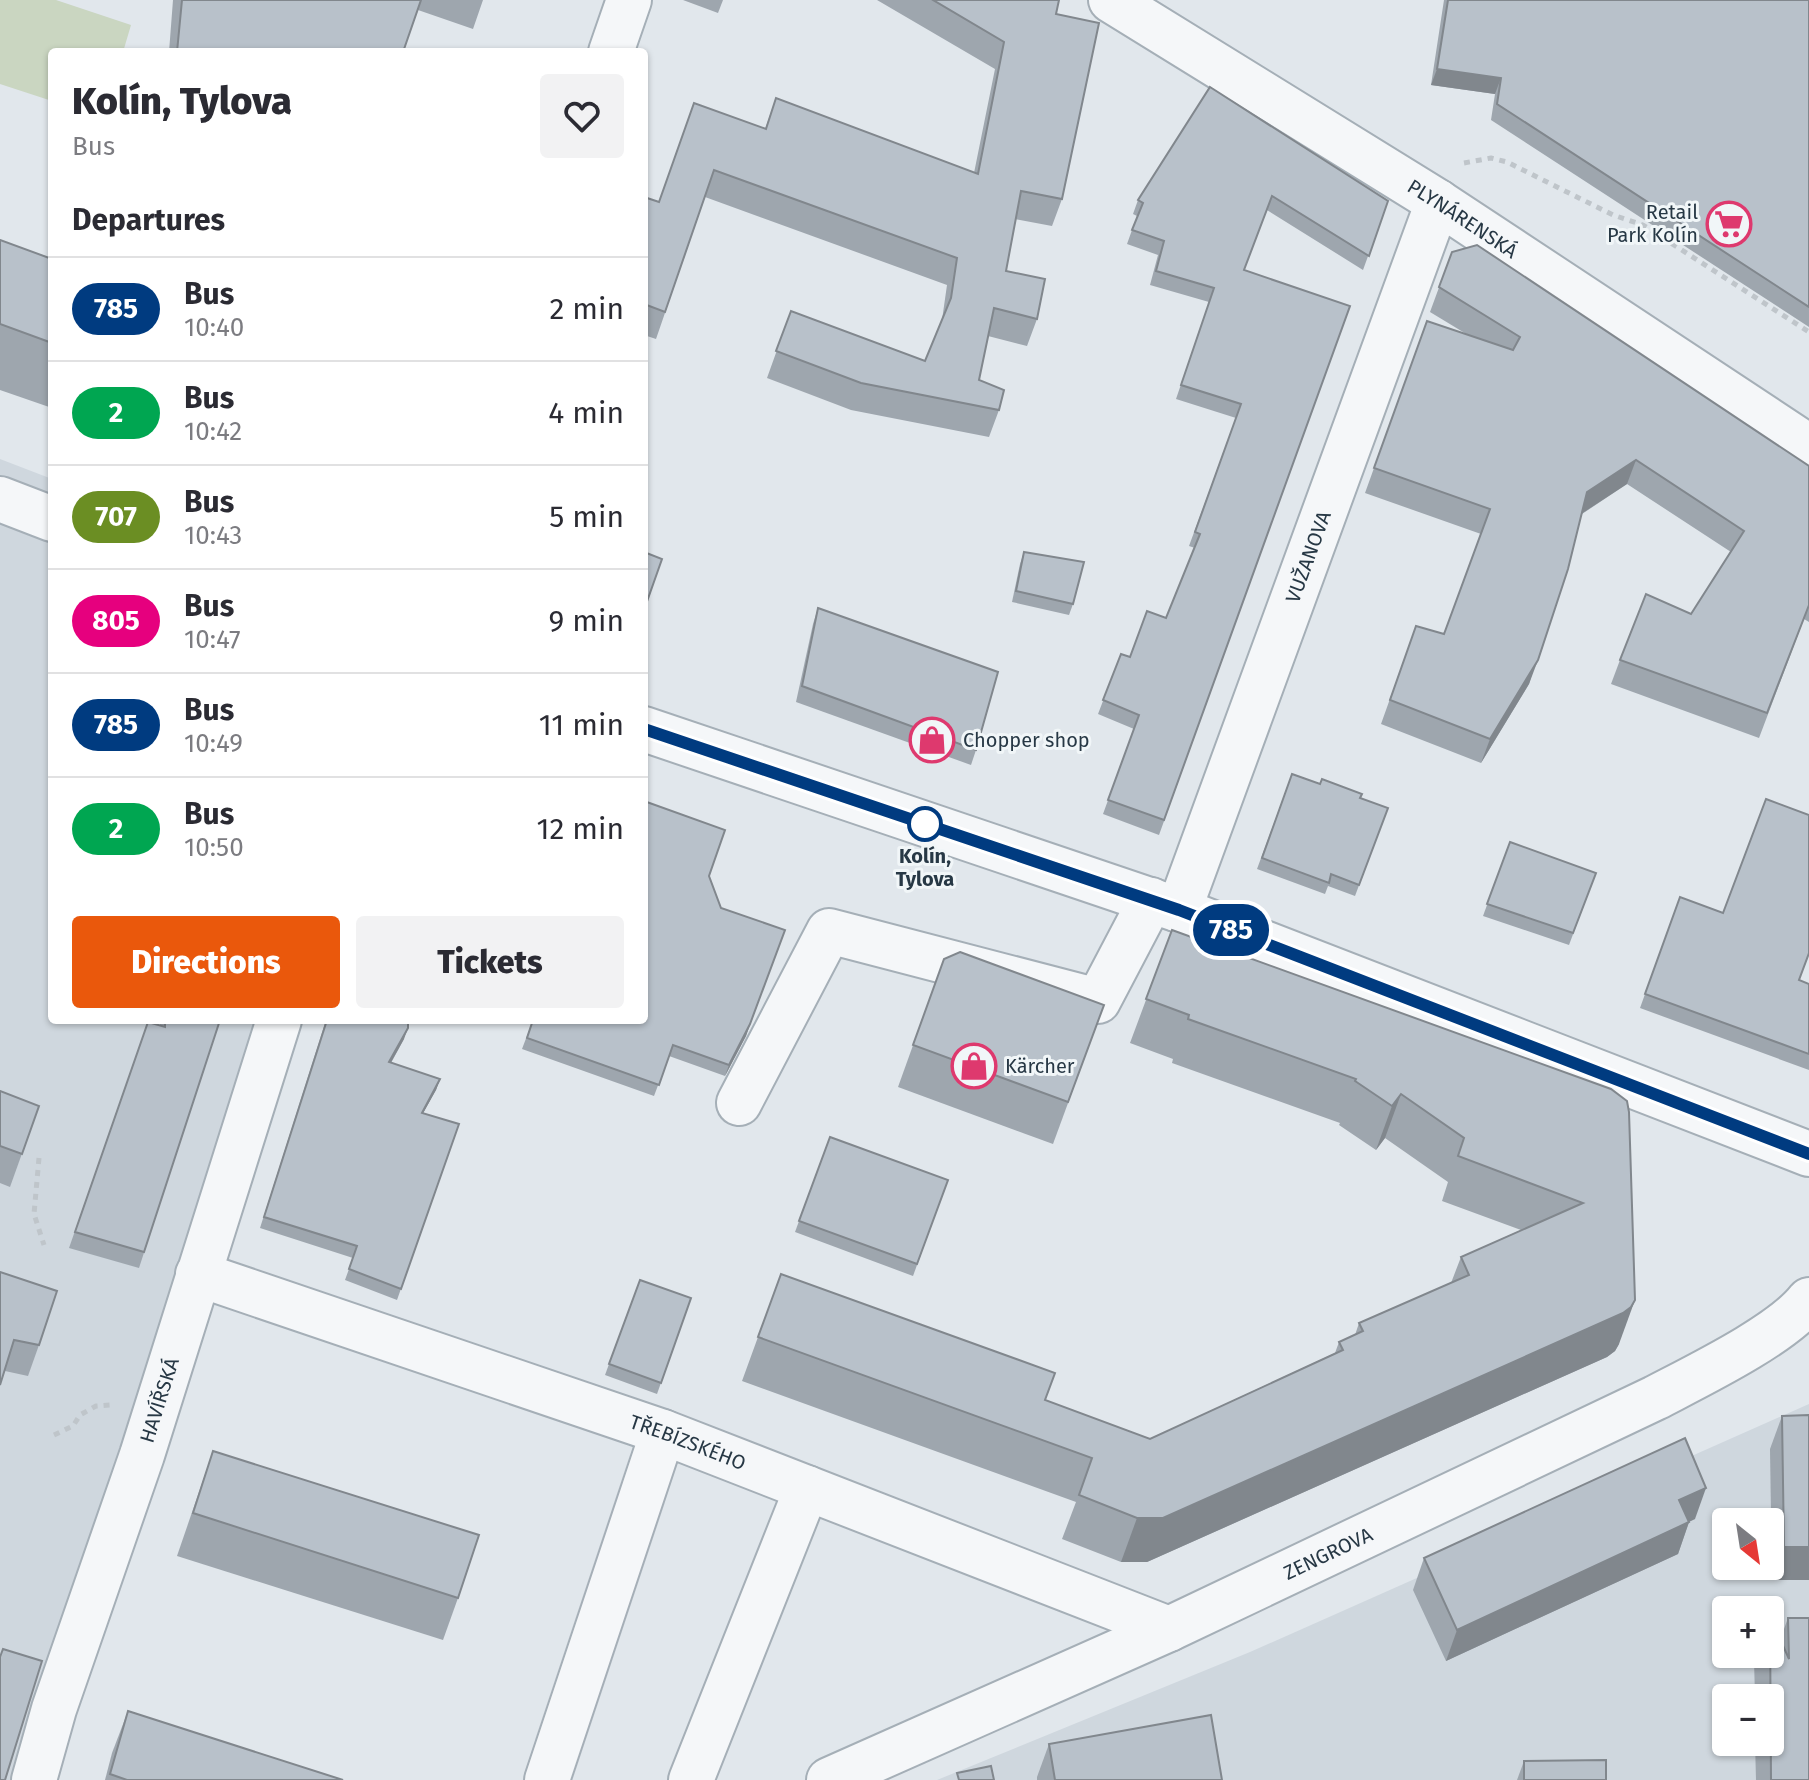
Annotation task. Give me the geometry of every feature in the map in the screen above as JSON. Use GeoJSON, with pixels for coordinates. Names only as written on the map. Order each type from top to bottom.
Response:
{"type":"FeatureCollection","features":[{"type":"Feature","properties":{"kind":"street"},"geometry":{"type":"LineString","coordinates":[[612,48],[629,0]]}},
{"type":"Feature","properties":{"kind":"street","name":"PLYNÁRENSKÁ"},"geometry":{"type":"LineString","coordinates":[[1111,0],[1438,202],[1809,447]]}},
{"type":"Feature","properties":{"kind":"street","name":"VUŽANOVA"},"geometry":{"type":"LineString","coordinates":[[739,1103],[829,931],[1098,1001],[1165,905],[1438,202]]}},
{"type":"Feature","properties":{"kind":"street"},"geometry":{"type":"LineString","coordinates":[[0,499],[48,517]]}},
{"type":"Feature","properties":{"kind":"street"},"geometry":{"type":"LineString","coordinates":[[648,730],[1165,905],[1809,1154]]}},
{"type":"Feature","properties":{"kind":"street","name":"HAVÍŘSKÁ"},"geometry":{"type":"LineString","coordinates":[[34,1780],[54,1709],[142,1455],[278,1024]]}},
{"type":"Feature","properties":{"kind":"street","name":"TŘEBÍZSKÉHO"},"geometry":{"type":"LineString","coordinates":[[198,1274],[663,1432],[1169,1629]]}},
{"type":"Feature","properties":{"kind":"street","name":"ZENGROVA"},"geometry":{"type":"LineString","coordinates":[[829,1780],[1169,1629],[1655,1398],[1770,1333],[1809,1300]]}},
{"type":"Feature","properties":{"kind":"street"},"geometry":{"type":"LineString","coordinates":[[547,1780],[663,1432]]}},
{"type":"Feature","properties":{"kind":"street"},"geometry":{"type":"LineString","coordinates":[[691,1780],[807,1488]]}},
{"type":"Feature","properties":{"kind":"path"},"geometry":{"type":"LineString","coordinates":[[1460,164],[1491,158],[1507,162],[1613,215],[1643,225],[1809,332]]}},
{"type":"Feature","properties":{"kind":"path"},"geometry":{"type":"LineString","coordinates":[[39,1158],[34,1214],[44,1245]]}},
{"type":"Feature","properties":{"kind":"path"},"geometry":{"type":"LineString","coordinates":[[54,1435],[73,1426],[80,1415],[96,1406]]}},
{"type":"Feature","properties":{"kind":"shaded area"},"geometry":{"type":"Polygon","coordinates":[[[0,459],[48,477],[48,1024],[265,1024],[49,1780],[0,1780],[0,459]]]}},
{"type":"Feature","properties":{"kind":"shaded area"},"geometry":{"type":"Polygon","coordinates":[[[1809,1404],[1809,1780],[937,1780],[1250,1652],[1809,1404]]]}},
{"type":"Feature","properties":{"kind":"green space"},"geometry":{"type":"Polygon","coordinates":[[[0,0],[56,0],[131,25],[124,48],[48,48],[48,100],[0,84],[0,0]]]}},
{"type":"Feature","properties":{"kind":"building"},"geometry":{"type":"Polygon","coordinates":[[[182,0],[421,0],[404,48],[177,48],[182,0]]]}},
{"type":"Feature","properties":{"kind":"building"},"geometry":{"type":"Polygon","coordinates":[[[933,0],[1059,0],[1056,14],[1099,23],[1062,199],[1021,191],[1006,271],[1045,279],[1037,319],[994,308],[979,380],[1004,390],[999,410],[861,383],[776,351],[791,311],[925,361],[951,298],[957,258],[714,170],[665,312],[648,306],[648,198],[659,202],[694,103],[766,129],[776,98],[978,174],[1004,42],[933,0]]]}},
{"type":"Feature","properties":{"kind":"building","name":"Retail Park Kolín"},"geometry":{"type":"Polygon","coordinates":[[[1448,0],[1809,0],[1809,307],[1497,104],[1501,78],[1437,69],[1448,0]]]}},
{"type":"Feature","properties":{"kind":"building"},"geometry":{"type":"Polygon","coordinates":[[[1210,87],[1388,201],[1369,256],[1272,196],[1244,270],[1350,306],[1164,820],[1108,800],[1139,715],[1103,700],[1121,654],[1130,657],[1147,611],[1166,618],[1200,534],[1195,532],[1241,404],[1181,385],[1214,288],[1156,271],[1164,241],[1132,230],[1143,203],[1138,200],[1210,87]]]}},
{"type":"Feature","properties":{"kind":"building"},"geometry":{"type":"Polygon","coordinates":[[[0,240],[48,258],[48,342],[0,324],[0,240]]]}},
{"type":"Feature","properties":{"kind":"building"},"geometry":{"type":"Polygon","coordinates":[[[1477,245],[1809,466],[1809,605],[1767,713],[1620,660],[1646,594],[1691,614],[1744,531],[1636,460],[1587,492],[1568,569],[1538,660],[1490,739],[1390,700],[1416,626],[1444,634],[1490,509],[1374,468],[1427,321],[1513,350],[1520,337],[1439,287],[1452,252],[1477,245]]]}},
{"type":"Feature","properties":{"kind":"building"},"geometry":{"type":"Polygon","coordinates":[[[1024,552],[1084,562],[1073,604],[1016,591],[1024,552]]]}},
{"type":"Feature","properties":{"kind":"building"},"geometry":{"type":"Polygon","coordinates":[[[648,554],[662,559],[648,599],[648,554]]]}},
{"type":"Feature","properties":{"kind":"building"},"geometry":{"type":"Polygon","coordinates":[[[818,608],[998,672],[976,750],[802,686],[818,608]]]}},
{"type":"Feature","properties":{"kind":"building"},"geometry":{"type":"Polygon","coordinates":[[[1292,774],[1320,784],[1322,779],[1388,808],[1359,885],[1331,874],[1329,883],[1262,858],[1292,774]]]}},
{"type":"Feature","properties":{"kind":"building"},"geometry":{"type":"Polygon","coordinates":[[[1766,799],[1809,815],[1809,953],[1799,980],[1809,984],[1809,1054],[1645,994],[1680,897],[1723,913],[1766,799]]]}},
{"type":"Feature","properties":{"kind":"building"},"geometry":{"type":"Polygon","coordinates":[[[648,802],[725,830],[709,876],[721,908],[785,930],[750,1024],[729,1065],[673,1045],[659,1085],[527,1038],[532,1024],[648,1024],[648,802]]]}},
{"type":"Feature","properties":{"kind":"building"},"geometry":{"type":"Polygon","coordinates":[[[1510,842],[1596,873],[1573,933],[1487,904],[1510,842]]]}},
{"type":"Feature","properties":{"kind":"building"},"geometry":{"type":"Polygon","coordinates":[[[1172,930],[1611,1089],[1627,1101],[1635,1300],[1631,1307],[1163,1518],[1137,1518],[1079,1495],[1092,1458],[758,1337],[781,1274],[1055,1373],[1045,1400],[1150,1439],[1343,1350],[1339,1342],[1363,1331],[1359,1323],[1469,1275],[1461,1257],[1583,1203],[1458,1156],[1464,1138],[1401,1094],[1392,1106],[1356,1079],[1188,1019],[1189,1015],[1146,999],[1172,930]]]}},
{"type":"Feature","properties":{"kind":"building"},"geometry":{"type":"Polygon","coordinates":[[[960,952],[1104,1005],[1068,1102],[913,1045],[944,959],[960,952]]]}},
{"type":"Feature","properties":{"kind":"building"},"geometry":{"type":"Polygon","coordinates":[[[147,1024],[165,1027],[165,1024],[219,1024],[144,1252],[75,1232],[147,1024]]]}},
{"type":"Feature","properties":{"kind":"building"},"geometry":{"type":"Polygon","coordinates":[[[326,1024],[408,1024],[389,1062],[440,1079],[422,1113],[459,1124],[401,1289],[349,1269],[357,1246],[264,1217],[326,1024]]]}},
{"type":"Feature","properties":{"kind":"building"},"geometry":{"type":"Polygon","coordinates":[[[0,1091],[39,1106],[22,1154],[0,1146],[0,1091]]]}},
{"type":"Feature","properties":{"kind":"building"},"geometry":{"type":"Polygon","coordinates":[[[830,1137],[948,1180],[917,1264],[799,1221],[830,1137]]]}},
{"type":"Feature","properties":{"kind":"building"},"geometry":{"type":"Polygon","coordinates":[[[0,1272],[57,1291],[39,1345],[14,1340],[0,1385],[0,1272]]]}},
{"type":"Feature","properties":{"kind":"building"},"geometry":{"type":"Polygon","coordinates":[[[640,1280],[691,1298],[661,1383],[609,1364],[640,1280]]]}},
{"type":"Feature","properties":{"kind":"building"},"geometry":{"type":"Polygon","coordinates":[[[1809,1415],[1809,1547],[1784,1547],[1782,1416],[1809,1415]]]}},
{"type":"Feature","properties":{"kind":"building"},"geometry":{"type":"Polygon","coordinates":[[[1685,1438],[1706,1488],[1679,1500],[1689,1522],[1457,1630],[1424,1558],[1685,1438]]]}},
{"type":"Feature","properties":{"kind":"building"},"geometry":{"type":"Polygon","coordinates":[[[213,1451],[479,1535],[458,1598],[193,1513],[213,1451]]]}},
{"type":"Feature","properties":{"kind":"building"},"geometry":{"type":"Polygon","coordinates":[[[1788,1618],[1809,1618],[1809,1780],[1771,1780],[1771,1756],[1784,1756],[1784,1684],[1770,1684],[1770,1668],[1784,1668],[1784,1648],[1789,1659],[1788,1618]]]}},
{"type":"Feature","properties":{"kind":"building"},"geometry":{"type":"Polygon","coordinates":[[[3,1649],[42,1661],[5,1780],[0,1780],[0,1657],[3,1649]]]}},
{"type":"Feature","properties":{"kind":"building"},"geometry":{"type":"Polygon","coordinates":[[[128,1711],[343,1780],[127,1780],[110,1774],[128,1711]]]}},
{"type":"Feature","properties":{"kind":"building"},"geometry":{"type":"Polygon","coordinates":[[[1211,1715],[1222,1780],[1055,1780],[1049,1744],[1211,1715]]]}},
{"type":"Feature","properties":{"kind":"building"},"geometry":{"type":"Polygon","coordinates":[[[1606,1760],[1606,1780],[1524,1780],[1524,1761],[1606,1760]]]}},
{"type":"Feature","properties":{"kind":"building"},"geometry":{"type":"Polygon","coordinates":[[[991,1766],[994,1780],[959,1780],[957,1773],[991,1766]]]}},
{"type":"Feature","properties":{"kind":"bus line","name":"785"},"geometry":{"type":"LineString","coordinates":[[648,730],[1179,910],[1809,1154]]}},
{"type":"Feature","properties":{"kind":"place","name":"Retail Park Kolín"},"geometry":{"type":"Point","coordinates":[1729,224]}},
{"type":"Feature","properties":{"kind":"place","name":"Chopper shop"},"geometry":{"type":"Point","coordinates":[932,740]}},
{"type":"Feature","properties":{"kind":"place","name":"Kolín, Tylova"},"geometry":{"type":"Point","coordinates":[925,824]}},
{"type":"Feature","properties":{"kind":"place","name":"Kärcher"},"geometry":{"type":"Point","coordinates":[974,1066]}}]}
